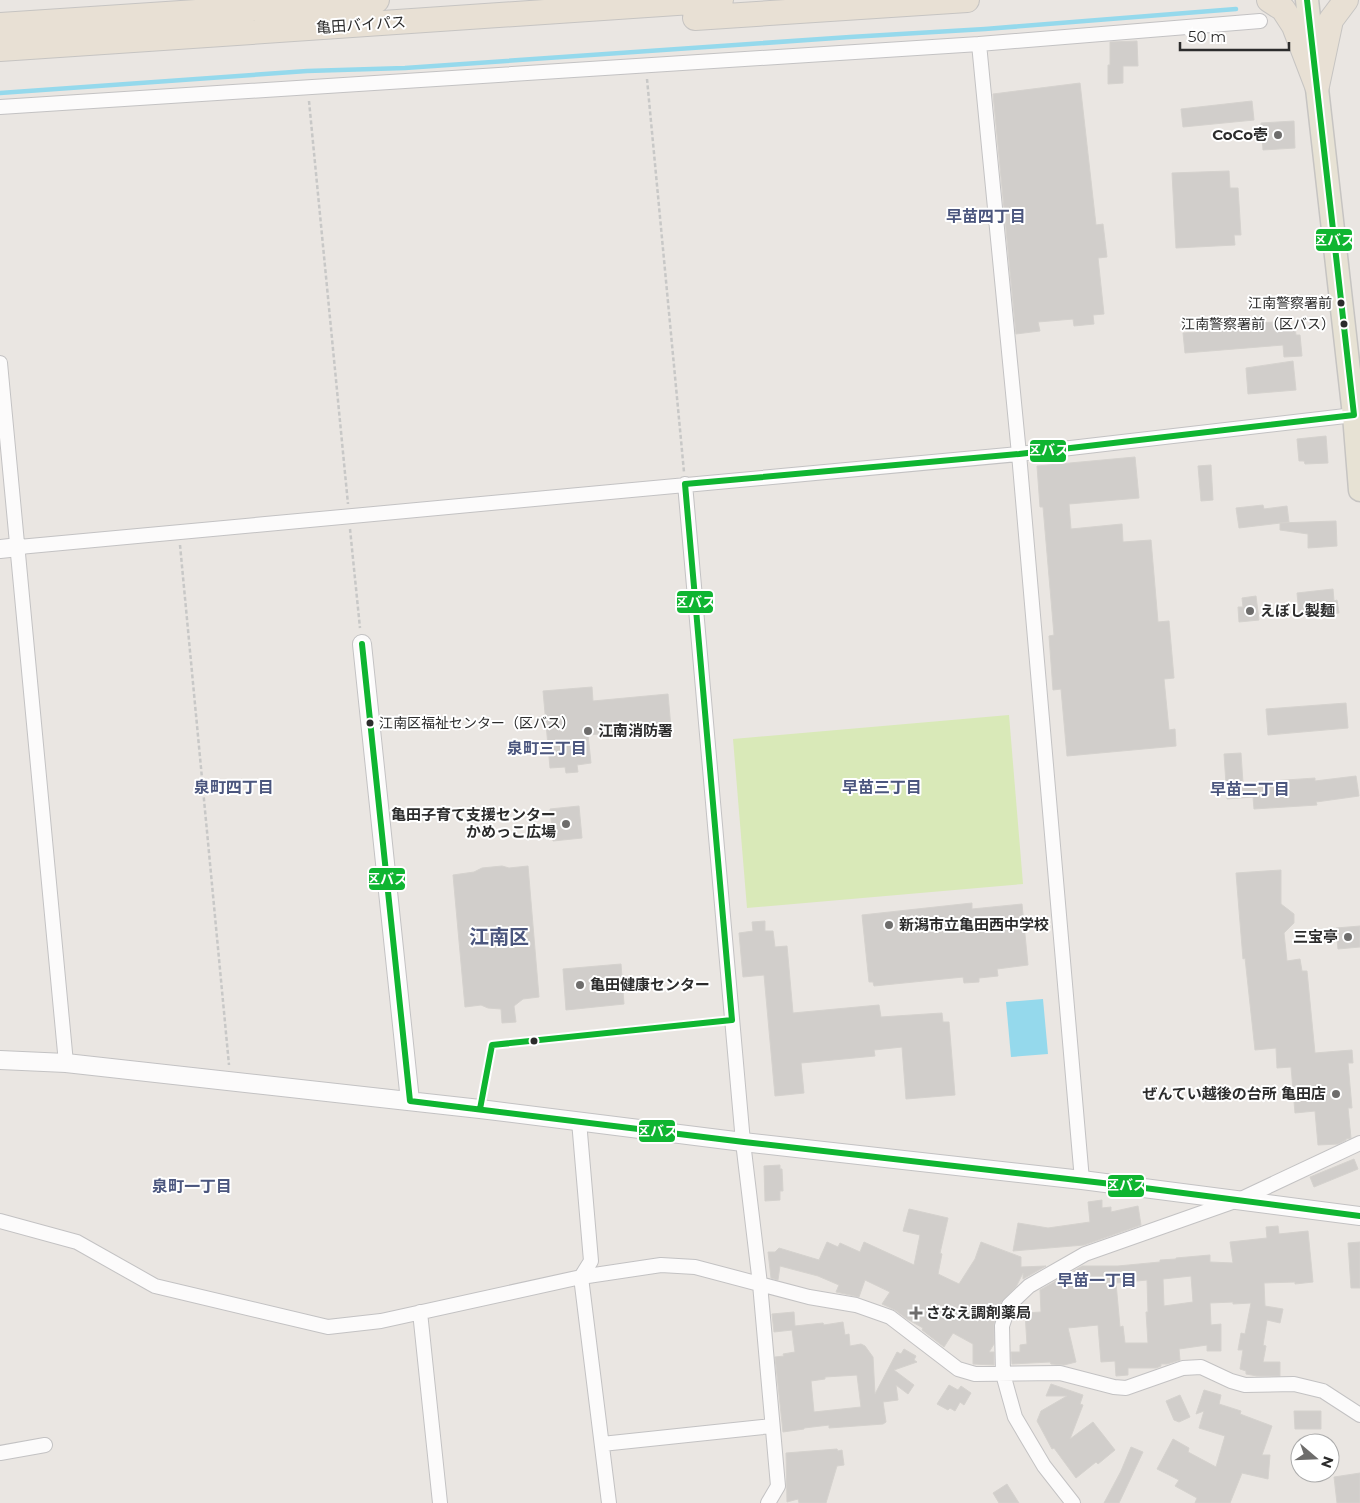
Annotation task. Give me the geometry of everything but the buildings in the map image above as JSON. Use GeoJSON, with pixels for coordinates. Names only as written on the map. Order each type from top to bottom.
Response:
{"type":"FeatureCollection","features":[{"type":"Feature","properties":{"kind":"highway"},"geometry":{"type":"LineString","coordinates":[[214,11],[281,0]]}},
{"type":"Feature","properties":{"kind":"highway","name":"亀田バイパス"},"geometry":{"type":"LineString","coordinates":[[0,25],[377,0]]}},
{"type":"Feature","properties":{"kind":"highway","name":"亀田バイパス"},"geometry":{"type":"LineString","coordinates":[[0,49],[721,0]]}},
{"type":"Feature","properties":{"kind":"highway"},"geometry":{"type":"LineString","coordinates":[[366,24],[391,35],[602,25],[967,0]]}},
{"type":"Feature","properties":{"kind":"highway"},"geometry":{"type":"LineString","coordinates":[[1317,86],[1331,20],[1346,0]]}},
{"type":"Feature","properties":{"kind":"highway"},"geometry":{"type":"LineString","coordinates":[[1265,10],[1283,9],[1294,26],[1317,86]]}},
{"type":"Feature","properties":{"kind":"main road"},"geometry":{"type":"LineString","coordinates":[[1307,0],[1353,378],[1360,490]]}},
{"type":"Feature","properties":{"kind":"street"},"geometry":{"type":"LineString","coordinates":[[0,107],[979,44],[1265,10]]}},
{"type":"Feature","properties":{"kind":"street"},"geometry":{"type":"LineString","coordinates":[[979,44],[1019,454],[1082,1180]]}},
{"type":"Feature","properties":{"kind":"street"},"geometry":{"type":"LineString","coordinates":[[0,363],[19,547],[66,1063]]}},
{"type":"Feature","properties":{"kind":"street"},"geometry":{"type":"LineString","coordinates":[[0,549],[1019,454],[1354,415]]}},
{"type":"Feature","properties":{"kind":"street"},"geometry":{"type":"LineString","coordinates":[[685,484],[743,1142],[760,1284],[778,1486],[768,1503]]}},
{"type":"Feature","properties":{"kind":"street"},"geometry":{"type":"LineString","coordinates":[[362,644],[410,1101]]}},
{"type":"Feature","properties":{"kind":"street"},"geometry":{"type":"LineString","coordinates":[[0,1060],[66,1063],[480,1108],[743,1142],[1241,1199],[1360,1216]]}},
{"type":"Feature","properties":{"kind":"street"},"geometry":{"type":"LineString","coordinates":[[579,1121],[591,1261],[581,1277],[609,1503]]}},
{"type":"Feature","properties":{"kind":"street"},"geometry":{"type":"LineString","coordinates":[[1073,1503],[1044,1466],[1015,1417],[1003,1374],[1002,1326],[1009,1305],[1029,1286],[1084,1254],[1241,1199],[1360,1143]]}},
{"type":"Feature","properties":{"kind":"street"},"geometry":{"type":"LineString","coordinates":[[0,1221],[77,1242],[155,1286],[328,1326],[381,1321],[581,1277],[661,1265],[695,1267],[809,1297],[856,1305],[890,1317],[958,1369],[975,1374],[1060,1373],[1114,1387],[1126,1388],[1183,1368],[1201,1367],[1231,1381],[1245,1385],[1294,1384],[1323,1391],[1360,1415]]}},
{"type":"Feature","properties":{"kind":"street"},"geometry":{"type":"LineString","coordinates":[[420,1312],[440,1503]]}},
{"type":"Feature","properties":{"kind":"street"},"geometry":{"type":"LineString","coordinates":[[602,1444],[772,1426]]}},
{"type":"Feature","properties":{"kind":"street"},"geometry":{"type":"LineString","coordinates":[[0,1453],[45,1445]]}},
{"type":"Feature","properties":{"kind":"lane"},"geometry":{"type":"LineString","coordinates":[[480,1108],[492,1045],[732,1020]]}},
{"type":"Feature","properties":{"kind":"path"},"geometry":{"type":"LineString","coordinates":[[646,66],[685,484]]}},
{"type":"Feature","properties":{"kind":"path"},"geometry":{"type":"LineString","coordinates":[[308,87],[362,644]]}},
{"type":"Feature","properties":{"kind":"path"},"geometry":{"type":"LineString","coordinates":[[179,532],[231,1081]]}},
{"type":"Feature","properties":{"kind":"green space"},"geometry":{"type":"Polygon","coordinates":[[[1009,715],[1023,884],[747,908],[733,739],[1009,715]]]}},
{"type":"Feature","properties":{"kind":"water"},"geometry":{"type":"Polygon","coordinates":[[[1043,999],[1048,1054],[1011,1057],[1006,1002],[1043,999]]]}},
{"type":"Feature","properties":{"kind":"waterway"},"geometry":{"type":"LineString","coordinates":[[0,93],[307,71],[405,68],[985,29],[1236,9]]}},
{"type":"Feature","properties":{"kind":"transit line","name":"区バス"},"geometry":{"type":"LineString","coordinates":[[480,1109],[492,1045],[732,1020],[685,484],[1019,454],[1354,415],[1307,0]]}},
{"type":"Feature","properties":{"kind":"transit line","name":"区バス"},"geometry":{"type":"LineString","coordinates":[[362,644],[410,1101],[744,1142],[1129,1186],[1360,1216]]}},
{"type":"Feature","properties":{"kind":"place","name":"CoCo壱"},"geometry":{"type":"Point","coordinates":[1278,135]}},
{"type":"Feature","properties":{"kind":"place","name":"江南警察署前"},"geometry":{"type":"Point","coordinates":[1341,303]}},
{"type":"Feature","properties":{"kind":"place","name":"江南警察署前（区バス）"},"geometry":{"type":"Point","coordinates":[1344,324]}},
{"type":"Feature","properties":{"kind":"place","name":"えぼし製麺"},"geometry":{"type":"Point","coordinates":[1250,611]}},
{"type":"Feature","properties":{"kind":"place","name":"江南区福祉センター（区バス）"},"geometry":{"type":"Point","coordinates":[370,723]}},
{"type":"Feature","properties":{"kind":"place","name":"江南消防署"},"geometry":{"type":"Point","coordinates":[588,731]}},
{"type":"Feature","properties":{"kind":"place","name":"亀田子育て支援センター かめっこ広場"},"geometry":{"type":"Point","coordinates":[566,824]}},
{"type":"Feature","properties":{"kind":"place","name":"新潟市立亀田西中学校"},"geometry":{"type":"Point","coordinates":[889,925]}},
{"type":"Feature","properties":{"kind":"place","name":"三宝亭"},"geometry":{"type":"Point","coordinates":[1348,937]}},
{"type":"Feature","properties":{"kind":"place","name":"亀田健康センター"},"geometry":{"type":"Point","coordinates":[580,985]}},
{"type":"Feature","properties":{"kind":"place","name":"ぜんてい越後の台所 亀田店"},"geometry":{"type":"Point","coordinates":[1336,1094]}},
{"type":"Feature","properties":{"kind":"place","name":"さなえ調剤薬局"},"geometry":{"type":"Point","coordinates":[916,1313]}},
{"type":"Feature","properties":{"kind":"district","name":"早苗四丁目"},"geometry":{"type":"Point","coordinates":[986,216]}},
{"type":"Feature","properties":{"kind":"district","name":"泉町三丁目"},"geometry":{"type":"Point","coordinates":[547,748]}},
{"type":"Feature","properties":{"kind":"district","name":"泉町四丁目"},"geometry":{"type":"Point","coordinates":[234,787]}},
{"type":"Feature","properties":{"kind":"district","name":"早苗三丁目"},"geometry":{"type":"Point","coordinates":[882,787]}},
{"type":"Feature","properties":{"kind":"district","name":"早苗二丁目"},"geometry":{"type":"Point","coordinates":[1250,789]}},
{"type":"Feature","properties":{"kind":"district","name":"江南区"},"geometry":{"type":"Point","coordinates":[499,937]}},
{"type":"Feature","properties":{"kind":"district","name":"泉町一丁目"},"geometry":{"type":"Point","coordinates":[192,1186]}},
{"type":"Feature","properties":{"kind":"district","name":"早苗一丁目"},"geometry":{"type":"Point","coordinates":[1097,1280]}}]}
